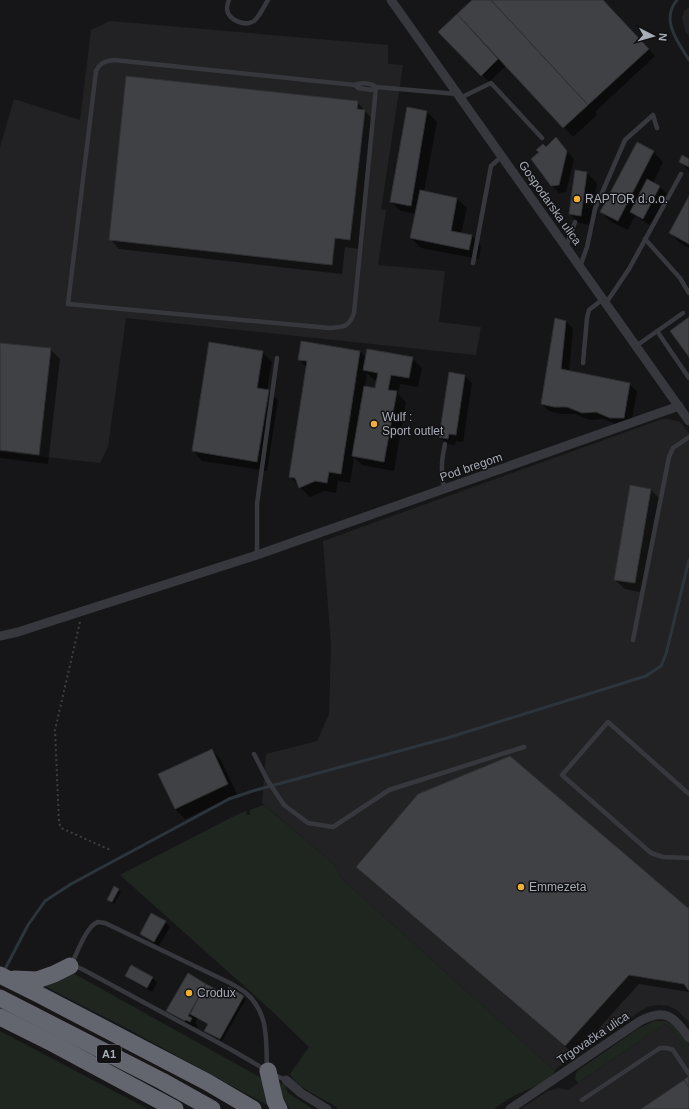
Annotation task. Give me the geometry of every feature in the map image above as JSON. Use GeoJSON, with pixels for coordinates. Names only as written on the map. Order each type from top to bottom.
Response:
{"type":"FeatureCollection","features":[{"type":"Feature","properties":{"kind":"highway"},"geometry":{"type":"LineString","coordinates":[[4,977],[37,980],[70,966]]}},
{"type":"Feature","properties":{"kind":"highway","name":"A1"},"geometry":{"type":"LineString","coordinates":[[4,977],[207,1082],[253,1109]]}},
{"type":"Feature","properties":{"kind":"highway","name":"A1"},"geometry":{"type":"LineString","coordinates":[[2,999],[162,1081],[212,1109]]}},
{"type":"Feature","properties":{"kind":"highway"},"geometry":{"type":"LineString","coordinates":[[0,1017],[54,1044],[175,1109]]}},
{"type":"Feature","properties":{"kind":"highway"},"geometry":{"type":"LineString","coordinates":[[268,1072],[275,1101],[280,1109]]}},
{"type":"Feature","properties":{"kind":"street","name":"Gospodarska ulica"},"geometry":{"type":"LineString","coordinates":[[391,0],[689,421]]}},
{"type":"Feature","properties":{"kind":"street","name":"Pod bregom"},"geometry":{"type":"LineString","coordinates":[[0,636],[18,632],[257,555],[679,406]]}},
{"type":"Feature","properties":{"kind":"street","name":"Trgovačka ulica"},"geometry":{"type":"LineString","coordinates":[[510,1109],[651,1016],[658,1014],[671,1018],[680,1025],[689,1038]]}},
{"type":"Feature","properties":{"kind":"street"},"geometry":{"type":"LineString","coordinates":[[286,1080],[302,1093],[327,1109]]}},
{"type":"Feature","properties":{"kind":"lane"},"geometry":{"type":"LineString","coordinates":[[229,0],[227,9],[230,16],[240,23],[248,24],[255,20],[268,0]]}},
{"type":"Feature","properties":{"kind":"lane"},"geometry":{"type":"LineString","coordinates":[[376,87],[354,313],[352,319],[347,325],[341,328],[330,328],[68,304],[96,71],[99,65],[105,61],[114,60],[355,85],[358,88],[372,90],[376,87],[459,96],[491,83],[542,138]]}},
{"type":"Feature","properties":{"kind":"lane"},"geometry":{"type":"LineString","coordinates":[[580,267],[587,247],[595,209],[625,140],[653,115],[657,128]]}},
{"type":"Feature","properties":{"kind":"lane"},"geometry":{"type":"LineString","coordinates":[[473,262],[491,166],[502,156]]}},
{"type":"Feature","properties":{"kind":"lane"},"geometry":{"type":"LineString","coordinates":[[583,363],[589,310],[604,301],[629,269],[681,174]]}},
{"type":"Feature","properties":{"kind":"lane"},"geometry":{"type":"LineString","coordinates":[[566,247],[575,222]]}},
{"type":"Feature","properties":{"kind":"lane"},"geometry":{"type":"LineString","coordinates":[[645,239],[680,278],[689,293]]}},
{"type":"Feature","properties":{"kind":"lane"},"geometry":{"type":"LineString","coordinates":[[636,346],[683,313]]}},
{"type":"Feature","properties":{"kind":"lane"},"geometry":{"type":"LineString","coordinates":[[657,331],[689,378]]}},
{"type":"Feature","properties":{"kind":"lane"},"geometry":{"type":"LineString","coordinates":[[257,555],[257,504],[277,358]]}},
{"type":"Feature","properties":{"kind":"lane"},"geometry":{"type":"LineString","coordinates":[[633,640],[669,457],[673,448],[689,437]]}},
{"type":"Feature","properties":{"kind":"lane"},"geometry":{"type":"LineString","coordinates":[[444,488],[441,466],[445,444]]}},
{"type":"Feature","properties":{"kind":"lane"},"geometry":{"type":"LineString","coordinates":[[689,794],[608,722],[562,775],[651,854],[664,857],[689,858]]}},
{"type":"Feature","properties":{"kind":"lane"},"geometry":{"type":"LineString","coordinates":[[254,754],[268,781],[284,805],[308,823],[333,827],[389,790],[524,747]]}},
{"type":"Feature","properties":{"kind":"lane"},"geometry":{"type":"LineString","coordinates":[[268,1072],[265,1025],[261,1013],[246,993],[230,982],[105,923],[99,922],[88,930],[70,966],[82,969],[230,1049],[268,1072],[286,1080]]}},
{"type":"Feature","properties":{"kind":"lane"},"geometry":{"type":"LineString","coordinates":[[582,1100],[660,1048],[673,1050],[689,1074]]}},
{"type":"Feature","properties":{"kind":"path"},"geometry":{"type":"LineString","coordinates":[[80,621],[55,730],[59,823],[61,828],[73,834],[108,849],[112,849]]}},
{"type":"Feature","properties":{"kind":"shaded area"},"geometry":{"type":"Polygon","coordinates":[[[689,7],[689,36],[685,31],[682,18],[684,11],[689,7]]]}},
{"type":"Feature","properties":{"kind":"shaded area"},"geometry":{"type":"Polygon","coordinates":[[[110,21],[388,45],[388,64],[403,65],[381,210],[386,210],[378,265],[445,271],[439,322],[481,327],[476,355],[126,318],[108,447],[100,463],[0,452],[0,147],[14,99],[80,120],[91,30],[110,21]]]}},
{"type":"Feature","properties":{"kind":"shaded area"},"geometry":{"type":"Polygon","coordinates":[[[662,419],[680,422],[689,433],[689,1022],[677,1010],[668,1006],[650,1006],[554,1070],[340,877],[335,865],[262,803],[266,754],[317,741],[329,714],[331,645],[323,541],[662,419]]]}},
{"type":"Feature","properties":{"kind":"shaded area"},"geometry":{"type":"Polygon","coordinates":[[[264,805],[335,865],[340,877],[554,1070],[557,1067],[554,1073],[545,1081],[510,1098],[494,1109],[338,1109],[297,1083],[290,1074],[309,1047],[274,1013],[120,875],[234,816],[246,811],[247,815],[250,815],[250,810],[264,805]]]}},
{"type":"Feature","properties":{"kind":"shaded area"},"geometry":{"type":"Polygon","coordinates":[[[73,973],[265,1080],[269,1106],[126,1028],[46,987],[46,985],[73,973]]]}},
{"type":"Feature","properties":{"kind":"shaded area"},"geometry":{"type":"Polygon","coordinates":[[[654,1021],[666,1021],[676,1027],[689,1045],[689,1054],[669,1026],[665,1024],[578,1083],[577,1082],[575,1077],[577,1071],[639,1028],[654,1021]]]}},
{"type":"Feature","properties":{"kind":"shaded area"},"geometry":{"type":"Polygon","coordinates":[[[665,1024],[669,1026],[689,1054],[689,1109],[520,1109],[548,1091],[559,1088],[568,1090],[665,1024]]]}},
{"type":"Feature","properties":{"kind":"shaded area"},"geometry":{"type":"Polygon","coordinates":[[[0,1031],[148,1109],[0,1109],[0,1031]]]}},
{"type":"Feature","properties":{"kind":"shaded area"},"geometry":{"type":"Polygon","coordinates":[[[278,1082],[285,1085],[288,1093],[313,1109],[290,1109],[279,1092],[278,1082]]]}},
{"type":"Feature","properties":{"kind":"building"},"geometry":{"type":"Polygon","coordinates":[[[472,0],[491,0],[588,105],[563,128],[457,14],[472,0]]]}},
{"type":"Feature","properties":{"kind":"building"},"geometry":{"type":"Polygon","coordinates":[[[491,0],[603,0],[649,49],[588,105],[491,0]]]}},
{"type":"Feature","properties":{"kind":"building"},"geometry":{"type":"Polygon","coordinates":[[[457,14],[498,59],[481,76],[438,32],[457,14]]]}},
{"type":"Feature","properties":{"kind":"building"},"geometry":{"type":"Polygon","coordinates":[[[126,76],[358,101],[357,109],[365,110],[350,240],[335,238],[332,265],[109,240],[126,76]]]}},
{"type":"Feature","properties":{"kind":"building"},"geometry":{"type":"Polygon","coordinates":[[[407,107],[427,111],[411,206],[390,202],[407,107]]]}},
{"type":"Feature","properties":{"kind":"building"},"geometry":{"type":"Polygon","coordinates":[[[556,137],[567,151],[559,185],[551,186],[531,159],[539,152],[536,150],[543,144],[546,147],[556,137]]]}},
{"type":"Feature","properties":{"kind":"building"},"geometry":{"type":"Polygon","coordinates":[[[637,142],[654,151],[618,221],[600,212],[637,142]]]}},
{"type":"Feature","properties":{"kind":"building"},"geometry":{"type":"Polygon","coordinates":[[[682,155],[689,159],[689,167],[679,162],[682,155]]]}},
{"type":"Feature","properties":{"kind":"building"},"geometry":{"type":"Polygon","coordinates":[[[575,170],[587,172],[581,216],[569,214],[575,170]]]}},
{"type":"Feature","properties":{"kind":"building"},"geometry":{"type":"Polygon","coordinates":[[[647,179],[660,186],[643,219],[630,212],[647,179]]]}},
{"type":"Feature","properties":{"kind":"building"},"geometry":{"type":"Polygon","coordinates":[[[420,190],[457,198],[451,231],[472,235],[469,250],[410,238],[420,190]]]}},
{"type":"Feature","properties":{"kind":"building"},"geometry":{"type":"Polygon","coordinates":[[[689,196],[689,244],[669,233],[689,196]]]}},
{"type":"Feature","properties":{"kind":"building"},"geometry":{"type":"Polygon","coordinates":[[[689,317],[689,357],[670,331],[689,317]]]}},
{"type":"Feature","properties":{"kind":"building"},"geometry":{"type":"Polygon","coordinates":[[[555,318],[566,321],[561,369],[630,383],[624,418],[610,418],[596,412],[582,413],[567,407],[554,407],[541,404],[555,318]]]}},
{"type":"Feature","properties":{"kind":"building"},"geometry":{"type":"Polygon","coordinates":[[[301,341],[360,351],[341,474],[329,472],[327,483],[315,481],[299,488],[295,478],[289,477],[307,361],[298,360],[301,341]]]}},
{"type":"Feature","properties":{"kind":"building"},"geometry":{"type":"Polygon","coordinates":[[[209,342],[263,351],[257,388],[269,390],[257,462],[192,451],[209,342]]]}},
{"type":"Feature","properties":{"kind":"building"},"geometry":{"type":"Polygon","coordinates":[[[0,343],[51,348],[39,455],[0,450],[0,343]]]}},
{"type":"Feature","properties":{"kind":"building","name":"Wulf : Sport outlet"},"geometry":{"type":"Polygon","coordinates":[[[367,349],[413,357],[409,378],[391,375],[388,390],[397,391],[384,462],[352,456],[364,386],[375,388],[378,373],[363,370],[367,349]]]}},
{"type":"Feature","properties":{"kind":"building"},"geometry":{"type":"Polygon","coordinates":[[[449,372],[465,375],[456,435],[449,434],[448,439],[439,437],[449,372]]]}},
{"type":"Feature","properties":{"kind":"building"},"geometry":{"type":"Polygon","coordinates":[[[630,485],[651,489],[635,583],[614,580],[630,485]]]}},
{"type":"Feature","properties":{"kind":"building"},"geometry":{"type":"Polygon","coordinates":[[[212,749],[228,784],[175,809],[158,774],[212,749]]]}},
{"type":"Feature","properties":{"kind":"building","name":"Emmezeta"},"geometry":{"type":"Polygon","coordinates":[[[510,756],[688,908],[689,907],[689,991],[684,984],[629,975],[565,1046],[356,867],[418,794],[510,756]]]}},
{"type":"Feature","properties":{"kind":"building"},"geometry":{"type":"Polygon","coordinates":[[[114,886],[119,889],[112,902],[107,900],[114,886]]]}},
{"type":"Feature","properties":{"kind":"building"},"geometry":{"type":"Polygon","coordinates":[[[151,913],[166,921],[154,942],[140,934],[151,913]]]}},
{"type":"Feature","properties":{"kind":"building"},"geometry":{"type":"Polygon","coordinates":[[[131,965],[153,977],[147,988],[125,976],[131,965]]]}},
{"type":"Feature","properties":{"kind":"building","name":"Crodux"},"geometry":{"type":"Polygon","coordinates":[[[188,973],[206,984],[188,1016],[192,1018],[190,1022],[166,1011],[188,973]]]}},
{"type":"Feature","properties":{"kind":"building"},"geometry":{"type":"Polygon","coordinates":[[[206,984],[225,994],[229,987],[244,996],[220,1039],[204,1031],[208,1024],[190,1014],[206,984]]]}},
{"type":"Feature","properties":{"kind":"building"},"geometry":{"type":"Polygon","coordinates":[[[689,1076],[689,1088],[684,1080],[689,1076]]]}},
{"type":"Feature","properties":{"kind":"building"},"geometry":{"type":"Polygon","coordinates":[[[684,1080],[689,1088],[689,1109],[641,1109],[684,1080]]]}},
{"type":"Feature","properties":{"kind":"waterway"},"geometry":{"type":"LineString","coordinates":[[677,0],[672,8],[670,23],[672,31],[689,60]]}},
{"type":"Feature","properties":{"kind":"waterway"},"geometry":{"type":"LineString","coordinates":[[4,971],[28,925],[45,901],[71,884],[229,799],[256,790],[447,738],[646,676],[661,666],[666,654],[689,560]]}},
{"type":"Feature","properties":{"kind":"place","name":"RAPTOR d.o.o."},"geometry":{"type":"Point","coordinates":[577,199]}},
{"type":"Feature","properties":{"kind":"place","name":"Wulf : Sport outlet"},"geometry":{"type":"Point","coordinates":[374,424]}},
{"type":"Feature","properties":{"kind":"place","name":"Emmezeta"},"geometry":{"type":"Point","coordinates":[521,887]}},
{"type":"Feature","properties":{"kind":"place","name":"Crodux"},"geometry":{"type":"Point","coordinates":[189,993]}}]}
